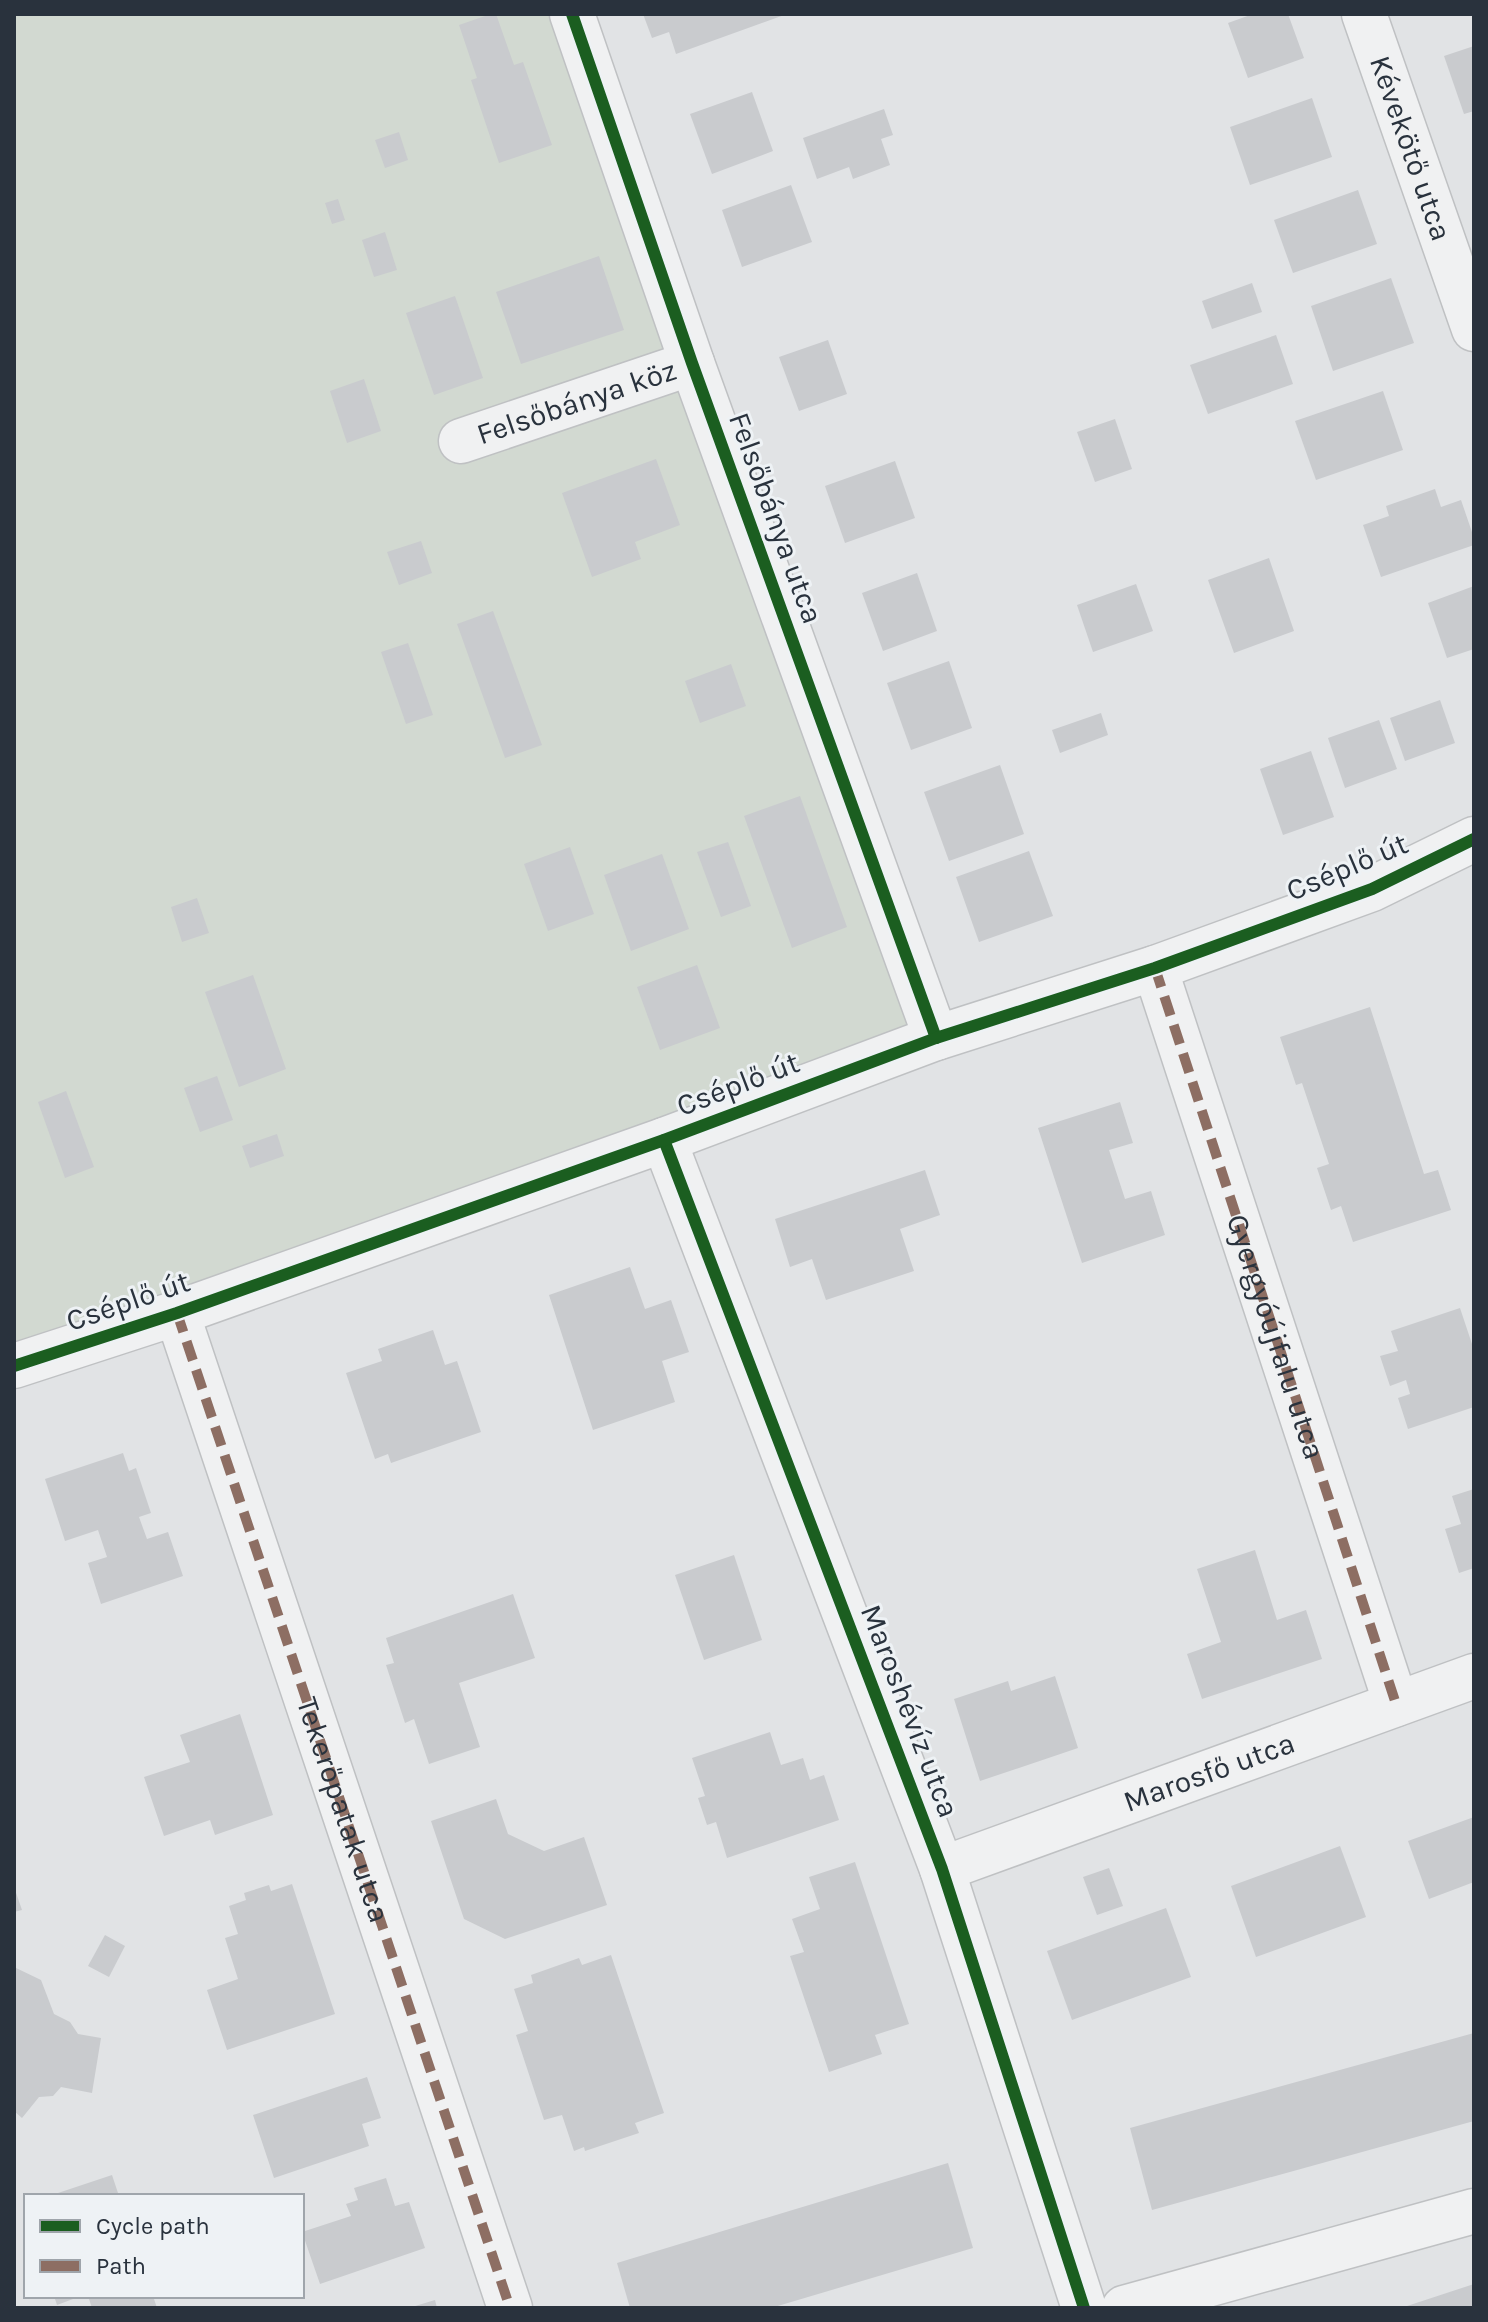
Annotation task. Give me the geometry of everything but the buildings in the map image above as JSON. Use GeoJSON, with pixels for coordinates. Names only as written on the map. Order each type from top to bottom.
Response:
{"type":"FeatureCollection","features":[{"type":"Feature","properties":{"kind":"street","name":"Felsőbánya utca"},"geometry":{"type":"LineString","coordinates":[[572,14],[692,363],[936,1038]]}},
{"type":"Feature","properties":{"kind":"street","name":"Kévekötő utca"},"geometry":{"type":"LineString","coordinates":[[1364,14],[1474,329]]}},
{"type":"Feature","properties":{"kind":"street","name":"Felsőbánya köz"},"geometry":{"type":"LineString","coordinates":[[461,441],[692,363]]}},
{"type":"Feature","properties":{"kind":"street","name":"Cséplő út"},"geometry":{"type":"LineString","coordinates":[[14,1366],[177,1313],[664,1140],[936,1038],[1155,968],[1372,889],[1474,839]]}},
{"type":"Feature","properties":{"kind":"street","name":"Gyergyóújfalu utca"},"geometry":{"type":"LineString","coordinates":[[1155,968],[1396,1704]]}},
{"type":"Feature","properties":{"kind":"street","name":"Maroshévíz utca"},"geometry":{"type":"LineString","coordinates":[[664,1140],[942,1869],[1084,2308]]}},
{"type":"Feature","properties":{"kind":"street","name":"Tekerőpatak utca"},"geometry":{"type":"LineString","coordinates":[[177,1313],[510,2308]]}},
{"type":"Feature","properties":{"kind":"street","name":"Marosfő utca"},"geometry":{"type":"LineString","coordinates":[[942,1869],[1474,1676]]}},
{"type":"Feature","properties":{"kind":"street"},"geometry":{"type":"LineString","coordinates":[[1124,2308],[1474,2211]]}},
{"type":"Feature","properties":{"kind":"shaded area"},"geometry":{"type":"Polygon","coordinates":[[[14,14],[572,14],[936,1038],[14,1366],[14,14]]]}},
{"type":"Feature","properties":{"kind":"marked path"},"geometry":{"type":"LineString","coordinates":[[1155,968],[1396,1704]]}},
{"type":"Feature","properties":{"kind":"marked path"},"geometry":{"type":"LineString","coordinates":[[177,1313],[510,2308]]}},
{"type":"Feature","properties":{"kind":"cycle path"},"geometry":{"type":"LineString","coordinates":[[572,14],[692,363],[936,1038]]}},
{"type":"Feature","properties":{"kind":"cycle path"},"geometry":{"type":"LineString","coordinates":[[14,1366],[177,1313],[664,1140],[936,1038],[1155,968],[1372,889],[1474,839]]}},
{"type":"Feature","properties":{"kind":"cycle path"},"geometry":{"type":"LineString","coordinates":[[664,1140],[942,1869],[1084,2308]]}}]}
